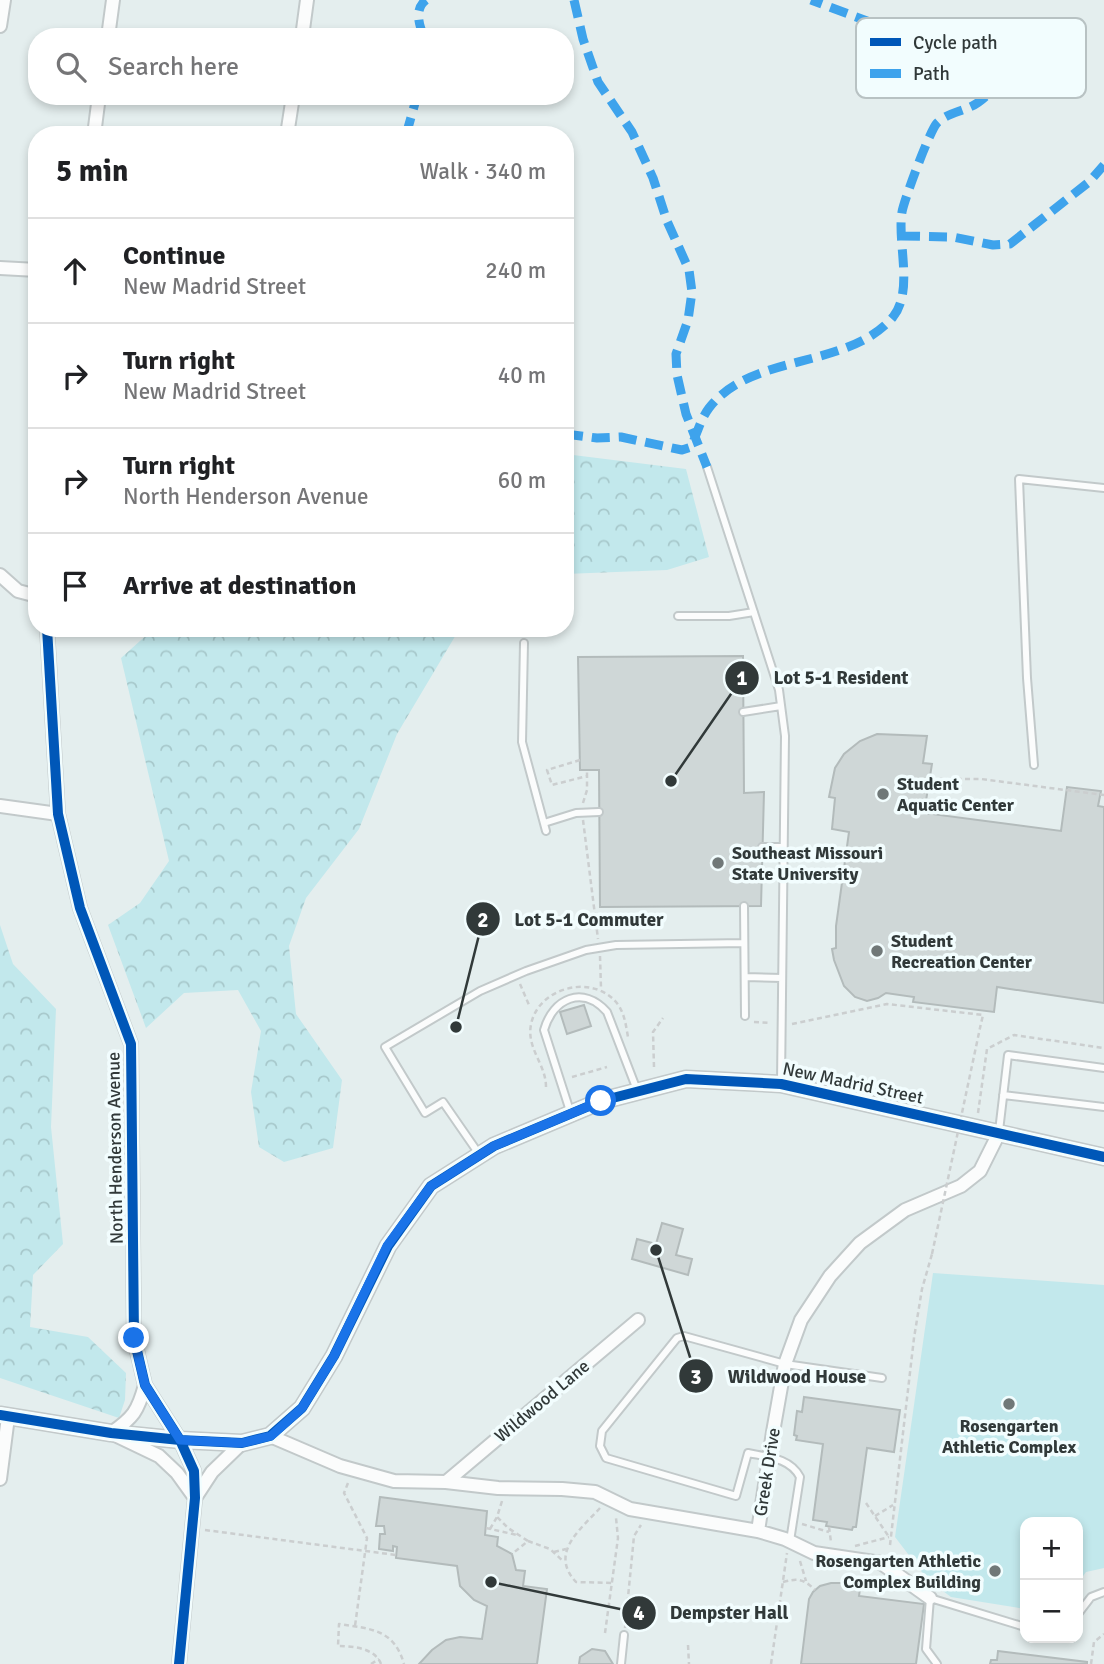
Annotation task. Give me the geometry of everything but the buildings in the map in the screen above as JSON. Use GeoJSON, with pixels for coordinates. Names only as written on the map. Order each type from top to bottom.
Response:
{"type":"FeatureCollection","features":[{"type":"Feature","properties":{"kind":"street"},"geometry":{"type":"LineString","coordinates":[[0,26],[4,0]]}},
{"type":"Feature","properties":{"kind":"street"},"geometry":{"type":"LineString","coordinates":[[109,28],[113,0]]}},
{"type":"Feature","properties":{"kind":"street"},"geometry":{"type":"LineString","coordinates":[[303,28],[307,0]]}},
{"type":"Feature","properties":{"kind":"street"},"geometry":{"type":"LineString","coordinates":[[95,126],[98,105]]}},
{"type":"Feature","properties":{"kind":"street"},"geometry":{"type":"LineString","coordinates":[[288,126],[292,105]]}},
{"type":"Feature","properties":{"kind":"street"},"geometry":{"type":"LineString","coordinates":[[0,268],[28,270]]}},
{"type":"Feature","properties":{"kind":"street"},"geometry":{"type":"LineString","coordinates":[[0,575],[18,591],[28,594]]}},
{"type":"Feature","properties":{"kind":"street","name":"North Henderson Avenue"},"geometry":{"type":"LineString","coordinates":[[48,637],[58,814],[80,908],[131,1044],[134,1338],[145,1385],[180,1440],[194,1471],[195,1497],[179,1664]]}},
{"type":"Feature","properties":{"kind":"street"},"geometry":{"type":"LineString","coordinates":[[0,806],[58,814]]}},
{"type":"Feature","properties":{"kind":"street","name":"New Madrid Street"},"geometry":{"type":"LineString","coordinates":[[4,1416],[111,1433],[180,1440],[242,1443],[271,1436],[302,1408],[334,1356],[387,1246],[431,1186],[494,1146],[601,1101],[685,1079],[780,1084],[1104,1157]]}},
{"type":"Feature","properties":{"kind":"street","name":"Greek Drive"},"geometry":{"type":"LineString","coordinates":[[271,1436],[340,1466],[394,1481],[595,1492],[630,1510],[758,1531],[785,1364],[801,1320],[830,1276],[860,1243],[905,1210],[961,1186],[980,1171],[999,1133]]}},
{"type":"Feature","properties":{"kind":"street","name":"Wildwood Lane"},"geometry":{"type":"LineString","coordinates":[[446,1482],[638,1320]]}},
{"type":"Feature","properties":{"kind":"street"},"geometry":{"type":"LineString","coordinates":[[145,1385],[138,1409],[128,1421],[111,1433],[159,1456],[177,1473],[195,1497],[212,1472],[242,1443]]}},
{"type":"Feature","properties":{"kind":"street"},"geometry":{"type":"LineString","coordinates":[[0,1479],[4,1416]]}},
{"type":"Feature","properties":{"kind":"street"},"geometry":{"type":"LineString","coordinates":[[758,1531],[790,1541],[814,1553],[881,1563],[930,1598]]}},
{"type":"Feature","properties":{"kind":"lane"},"geometry":{"type":"LineString","coordinates":[[707,467],[779,690],[785,736],[780,1084]]}},
{"type":"Feature","properties":{"kind":"lane"},"geometry":{"type":"LineString","coordinates":[[1034,765],[1027,678],[1019,479],[1104,488]]}},
{"type":"Feature","properties":{"kind":"lane"},"geometry":{"type":"LineString","coordinates":[[678,616],[754,612]]}},
{"type":"Feature","properties":{"kind":"lane"},"geometry":{"type":"LineString","coordinates":[[524,643],[522,742],[546,831]]}},
{"type":"Feature","properties":{"kind":"lane"},"geometry":{"type":"LineString","coordinates":[[743,712],[781,706]]}},
{"type":"Feature","properties":{"kind":"lane"},"geometry":{"type":"LineString","coordinates":[[544,823],[583,813],[599,812]]}},
{"type":"Feature","properties":{"kind":"lane"},"geometry":{"type":"LineString","coordinates":[[762,847],[783,847]]}},
{"type":"Feature","properties":{"kind":"lane"},"geometry":{"type":"LineString","coordinates":[[744,906],[745,1016]]}},
{"type":"Feature","properties":{"kind":"lane"},"geometry":{"type":"LineString","coordinates":[[480,1155],[443,1101],[425,1113],[385,1047],[480,991],[586,950],[616,946],[744,943]]}},
{"type":"Feature","properties":{"kind":"lane"},"geometry":{"type":"LineString","coordinates":[[745,977],[782,978]]}},
{"type":"Feature","properties":{"kind":"lane"},"geometry":{"type":"LineString","coordinates":[[571,1114],[544,1030],[547,1017],[559,1002],[587,998],[598,1002],[607,1012],[638,1092]]}},
{"type":"Feature","properties":{"kind":"lane"},"geometry":{"type":"LineString","coordinates":[[999,1133],[1008,1055],[1104,1068]]}},
{"type":"Feature","properties":{"kind":"lane"},"geometry":{"type":"LineString","coordinates":[[1003,1094],[1104,1107]]}},
{"type":"Feature","properties":{"kind":"lane"},"geometry":{"type":"LineString","coordinates":[[790,1541],[800,1477],[795,1468],[787,1462],[748,1453],[736,1496],[606,1458],[600,1446],[601,1431],[677,1338],[684,1336],[785,1364],[882,1378]]}},
{"type":"Feature","properties":{"kind":"lane"},"geometry":{"type":"LineString","coordinates":[[1083,1607],[1091,1597],[1104,1592]]}},
{"type":"Feature","properties":{"kind":"lane"},"geometry":{"type":"LineString","coordinates":[[937,1664],[926,1649],[930,1598],[1020,1625]]}},
{"type":"Feature","properties":{"kind":"lane"},"geometry":{"type":"LineString","coordinates":[[621,1664],[624,1635]]}},
{"type":"Feature","properties":{"kind":"path"},"geometry":{"type":"LineString","coordinates":[[580,760],[547,770],[552,785],[587,776]]}},
{"type":"Feature","properties":{"kind":"path"},"geometry":{"type":"LineString","coordinates":[[587,770],[583,813],[585,849],[600,948],[601,988]]}},
{"type":"Feature","properties":{"kind":"path"},"geometry":{"type":"LineString","coordinates":[[931,779],[981,779],[1104,795]]}},
{"type":"Feature","properties":{"kind":"path"},"geometry":{"type":"LineString","coordinates":[[792,1024],[887,1004],[983,1015],[932,1254],[922,1289],[890,1545]]}},
{"type":"Feature","properties":{"kind":"path"},"geometry":{"type":"LineString","coordinates":[[745,1016],[751,1022],[771,1023]]}},
{"type":"Feature","properties":{"kind":"path"},"geometry":{"type":"LineString","coordinates":[[654,1067],[653,1032],[663,1018]]}},
{"type":"Feature","properties":{"kind":"path"},"geometry":{"type":"LineString","coordinates":[[572,1077],[607,1067]]}},
{"type":"Feature","properties":{"kind":"path"},"geometry":{"type":"LineString","coordinates":[[349,1480],[344,1493],[367,1538],[355,1626]]}},
{"type":"Feature","properties":{"kind":"path"},"geometry":{"type":"LineString","coordinates":[[506,1500],[502,1500],[497,1517],[488,1529],[520,1536]]}},
{"type":"Feature","properties":{"kind":"path"},"geometry":{"type":"LineString","coordinates":[[597,1502],[607,1508]]}},
{"type":"Feature","properties":{"kind":"path"},"geometry":{"type":"LineString","coordinates":[[866,1503],[889,1537]]}},
{"type":"Feature","properties":{"kind":"path"},"geometry":{"type":"LineString","coordinates":[[566,1567],[566,1549],[602,1505]]}},
{"type":"Feature","properties":{"kind":"path"},"geometry":{"type":"LineString","coordinates":[[875,1516],[893,1505]]}},
{"type":"Feature","properties":{"kind":"path"},"geometry":{"type":"LineString","coordinates":[[497,1517],[528,1541],[554,1552],[576,1582],[612,1583]]}},
{"type":"Feature","properties":{"kind":"path"},"geometry":{"type":"LineString","coordinates":[[605,1633],[618,1538],[616,1518]]}},
{"type":"Feature","properties":{"kind":"path"},"geometry":{"type":"LineString","coordinates":[[802,1524],[829,1529],[833,1547]]}},
{"type":"Feature","properties":{"kind":"path"},"geometry":{"type":"LineString","coordinates":[[624,1635],[634,1536],[640,1525]]}},
{"type":"Feature","properties":{"kind":"path"},"geometry":{"type":"LineString","coordinates":[[204,1530],[396,1555]]}},
{"type":"Feature","properties":{"kind":"path"},"geometry":{"type":"LineString","coordinates":[[850,1546],[889,1537]]}},
{"type":"Feature","properties":{"kind":"path"},"geometry":{"type":"LineString","coordinates":[[512,1554],[528,1541]]}},
{"type":"Feature","properties":{"kind":"path"},"geometry":{"type":"LineString","coordinates":[[554,1552],[566,1549]]}},
{"type":"Feature","properties":{"kind":"path"},"geometry":{"type":"LineString","coordinates":[[771,1664],[787,1551],[800,1560],[806,1581],[815,1590]]}},
{"type":"Feature","properties":{"kind":"path"},"geometry":{"type":"LineString","coordinates":[[783,1582],[797,1579],[806,1581]]}},
{"type":"Feature","properties":{"kind":"path"},"geometry":{"type":"LineString","coordinates":[[381,1664],[379,1658],[367,1650],[338,1646],[339,1624],[378,1631],[393,1640],[404,1664]]}},
{"type":"Feature","properties":{"kind":"path"},"geometry":{"type":"LineString","coordinates":[[1091,1664],[1094,1643],[1104,1634]]}},
{"type":"Feature","properties":{"kind":"path"},"geometry":{"type":"LineString","coordinates":[[688,1645],[689,1664]]}},
{"type":"Feature","properties":{"kind":"path"},"geometry":{"type":"LineString","coordinates":[[371,1664],[379,1658]]}},
{"type":"Feature","properties":{"kind":"green space"},"geometry":{"type":"Polygon","coordinates":[[[574,455],[686,469],[709,557],[667,570],[574,574],[574,455]]]}},
{"type":"Feature","properties":{"kind":"green space"},"geometry":{"type":"Polygon","coordinates":[[[144,637],[455,637],[397,734],[359,829],[306,898],[289,946],[296,1014],[342,1080],[333,1148],[284,1162],[259,1147],[251,1092],[261,1031],[238,990],[184,993],[146,1028],[108,925],[140,903],[169,861],[121,658],[144,637]]]}},
{"type":"Feature","properties":{"kind":"green space"},"geometry":{"type":"Polygon","coordinates":[[[0,925],[13,964],[56,1009],[51,1127],[63,1244],[33,1275],[30,1327],[88,1337],[126,1373],[125,1400],[119,1418],[0,1378],[0,925]]]}},
{"type":"Feature","properties":{"kind":"green space","name":"Rosengarten Athletic Complex"},"geometry":{"type":"Polygon","coordinates":[[[933,1273],[1104,1285],[1104,1568],[1086,1572],[1083,1576],[1083,1517],[1020,1517],[1020,1608],[951,1597],[928,1580],[895,1537],[933,1273]]]}},
{"type":"Feature","properties":{"kind":"marked path"},"geometry":{"type":"LineString","coordinates":[[421,28],[419,12],[426,0]]}},
{"type":"Feature","properties":{"kind":"marked path"},"geometry":{"type":"LineString","coordinates":[[574,0],[583,39],[598,82],[632,132],[689,270],[692,292],[688,320],[676,354],[677,375],[686,414],[707,467]]}},
{"type":"Feature","properties":{"kind":"marked path"},"geometry":{"type":"LineString","coordinates":[[811,0],[859,18]]}},
{"type":"Feature","properties":{"kind":"marked path"},"geometry":{"type":"LineString","coordinates":[[574,435],[621,437],[682,450],[691,447],[709,408],[727,390],[750,378],[851,346],[874,334],[893,317],[903,294],[902,212],[923,151],[937,123],[984,98]]}},
{"type":"Feature","properties":{"kind":"marked path"},"geometry":{"type":"LineString","coordinates":[[409,126],[414,105]]}},
{"type":"Feature","properties":{"kind":"marked path"},"geometry":{"type":"LineString","coordinates":[[902,236],[953,237],[993,245],[1010,244],[1089,182],[1104,165]]}},
{"type":"Feature","properties":{"kind":"cycle path"},"geometry":{"type":"LineString","coordinates":[[48,637],[58,814],[80,908],[131,1044],[134,1338],[145,1385],[180,1440],[194,1471],[195,1498],[179,1664]]}},
{"type":"Feature","properties":{"kind":"cycle path"},"geometry":{"type":"LineString","coordinates":[[0,1415],[111,1433],[180,1440],[242,1443],[270,1436],[302,1408],[334,1356],[388,1246],[431,1186],[494,1146],[601,1101],[686,1079],[781,1084],[1104,1157]]}},
{"type":"Feature","properties":{"kind":"place","name":"Lot 5-1 Resident"},"geometry":{"type":"Point","coordinates":[671,781]}},
{"type":"Feature","properties":{"kind":"place","name":"Student Aquatic Center"},"geometry":{"type":"Point","coordinates":[883,794]}},
{"type":"Feature","properties":{"kind":"place","name":"Southeast Missouri State University"},"geometry":{"type":"Point","coordinates":[718,863]}},
{"type":"Feature","properties":{"kind":"place","name":"Student Recreation Center"},"geometry":{"type":"Point","coordinates":[877,951]}},
{"type":"Feature","properties":{"kind":"place","name":"Lot 5-1 Commuter"},"geometry":{"type":"Point","coordinates":[456,1027]}},
{"type":"Feature","properties":{"kind":"place","name":"Wildwood House"},"geometry":{"type":"Point","coordinates":[656,1250]}},
{"type":"Feature","properties":{"kind":"place","name":"Rosengarten Athletic Complex"},"geometry":{"type":"Point","coordinates":[1009,1404]}},
{"type":"Feature","properties":{"kind":"place","name":"Rosengarten Athletic Complex Building"},"geometry":{"type":"Point","coordinates":[995,1571]}},
{"type":"Feature","properties":{"kind":"place","name":"Dempster Hall"},"geometry":{"type":"Point","coordinates":[491,1582]}},
{"type":"Feature","properties":{"kind":"route"},"geometry":{"type":"LineString","coordinates":[[134,1338],[145,1385],[180,1440],[242,1443],[271,1436],[302,1408],[334,1356],[387,1246],[431,1186],[494,1146],[601,1101]]}}]}
